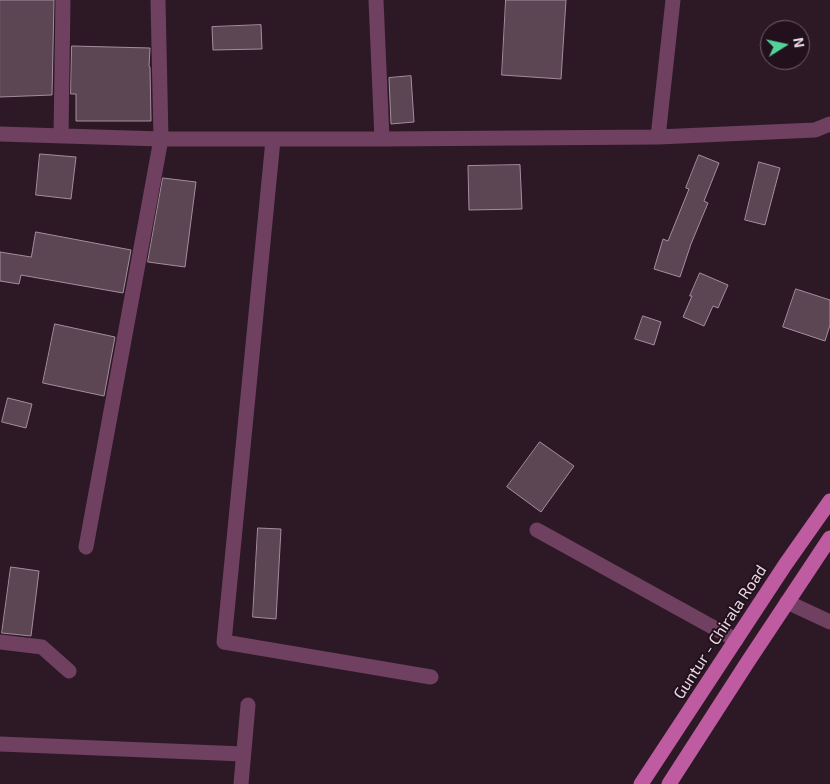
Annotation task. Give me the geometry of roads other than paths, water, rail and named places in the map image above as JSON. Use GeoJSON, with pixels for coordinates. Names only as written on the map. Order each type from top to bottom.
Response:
{"type":"FeatureCollection","features":[{"type":"Feature","properties":{"kind":"main road","name":"Guntur - Chirala Road"},"geometry":{"type":"LineString","coordinates":[[641,784],[785,565],[830,501]]}},
{"type":"Feature","properties":{"kind":"main road"},"geometry":{"type":"LineString","coordinates":[[669,784],[830,538]]}},
{"type":"Feature","properties":{"kind":"street"},"geometry":{"type":"LineString","coordinates":[[61,136],[63,0]]}},
{"type":"Feature","properties":{"kind":"street"},"geometry":{"type":"LineString","coordinates":[[86,547],[161,138],[158,0]]}},
{"type":"Feature","properties":{"kind":"street"},"geometry":{"type":"LineString","coordinates":[[376,0],[382,139]]}},
{"type":"Feature","properties":{"kind":"street"},"geometry":{"type":"LineString","coordinates":[[658,137],[673,0]]}},
{"type":"Feature","properties":{"kind":"street"},"geometry":{"type":"LineString","coordinates":[[0,134],[273,140],[658,137],[815,130],[830,124]]}},
{"type":"Feature","properties":{"kind":"street"},"geometry":{"type":"LineString","coordinates":[[273,140],[224,642],[431,677]]}},
{"type":"Feature","properties":{"kind":"street"},"geometry":{"type":"LineString","coordinates":[[537,530],[736,640]]}},
{"type":"Feature","properties":{"kind":"street"},"geometry":{"type":"LineString","coordinates":[[787,602],[830,622]]}},
{"type":"Feature","properties":{"kind":"street"},"geometry":{"type":"LineString","coordinates":[[0,642],[42,648],[69,671]]}},
{"type":"Feature","properties":{"kind":"street"},"geometry":{"type":"LineString","coordinates":[[241,784],[248,705]]}},
{"type":"Feature","properties":{"kind":"street"},"geometry":{"type":"LineString","coordinates":[[0,744],[243,754]]}}]}
